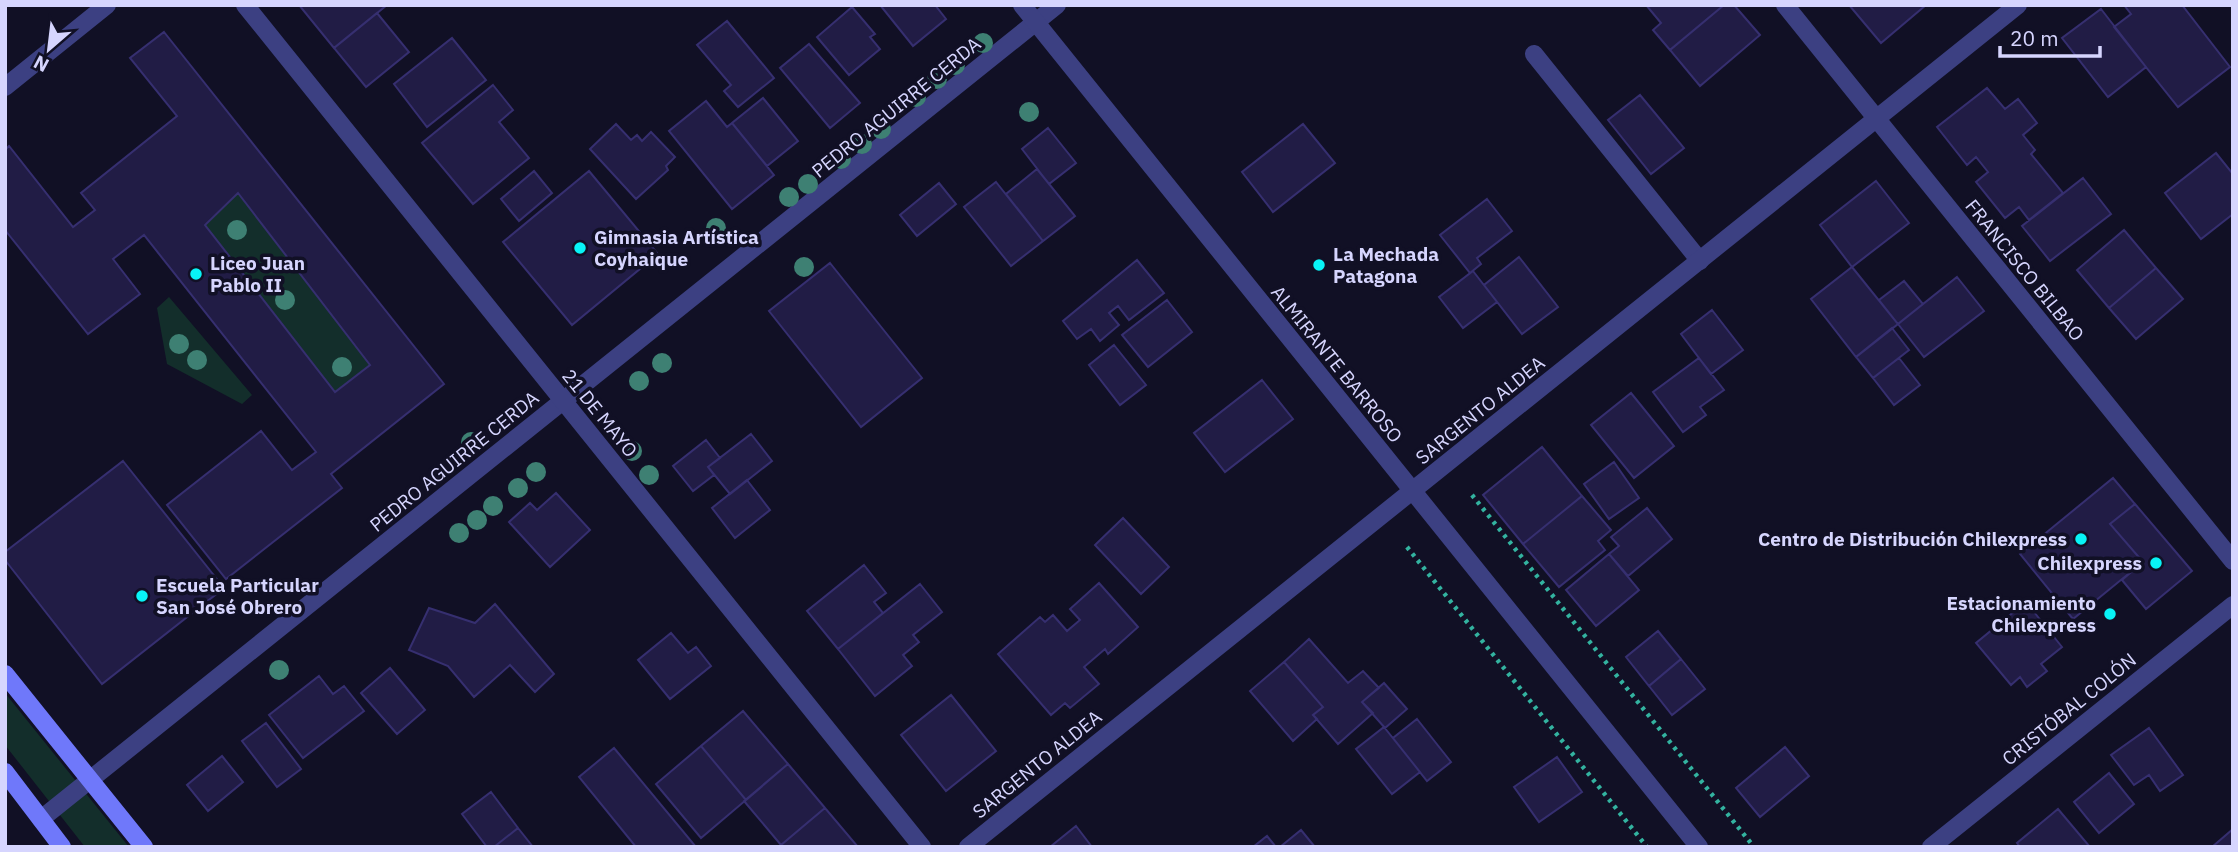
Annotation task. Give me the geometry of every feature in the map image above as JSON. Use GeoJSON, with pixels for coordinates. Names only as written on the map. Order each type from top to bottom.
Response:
{"type":"FeatureCollection","features":[{"type":"Feature","properties":{"kind":"main road"},"geometry":{"type":"LineString","coordinates":[[5,674],[144,847]]}},
{"type":"Feature","properties":{"kind":"main road"},"geometry":{"type":"LineString","coordinates":[[5,772],[62,847]]}},
{"type":"Feature","properties":{"kind":"street"},"geometry":{"type":"LineString","coordinates":[[5,87],[107,5]]}},
{"type":"Feature","properties":{"kind":"street","name":"21 DE MAYO"},"geometry":{"type":"LineString","coordinates":[[245,5],[922,847]]}},
{"type":"Feature","properties":{"kind":"street","name":"ALMIRANTE BARROSO"},"geometry":{"type":"LineString","coordinates":[[1022,5],[1699,847]]}},
{"type":"Feature","properties":{"kind":"street","name":"PEDRO AGUIRRE CERDA"},"geometry":{"type":"LineString","coordinates":[[41,819],[1057,5]]}},
{"type":"Feature","properties":{"kind":"street","name":"FRANCISCO BILBAO"},"geometry":{"type":"LineString","coordinates":[[1785,5],[2233,561]]}},
{"type":"Feature","properties":{"kind":"street","name":"SARGENTO ALDEA"},"geometry":{"type":"LineString","coordinates":[[968,847],[2018,5]]}},
{"type":"Feature","properties":{"kind":"street"},"geometry":{"type":"LineString","coordinates":[[1534,54],[1700,261]]}},
{"type":"Feature","properties":{"kind":"street","name":"CRISTÓBAL COLÓN"},"geometry":{"type":"LineString","coordinates":[[1931,847],[2233,605]]}},
{"type":"Feature","properties":{"kind":"path"},"geometry":{"type":"LineString","coordinates":[[1472,495],[1754,847]]}},
{"type":"Feature","properties":{"kind":"path"},"geometry":{"type":"LineString","coordinates":[[1407,547],[1647,847]]}},
{"type":"Feature","properties":{"kind":"green space"},"geometry":{"type":"Polygon","coordinates":[[[238,193],[370,365],[335,392],[205,225],[238,193]]]}},
{"type":"Feature","properties":{"kind":"green space"},"geometry":{"type":"Polygon","coordinates":[[[169,297],[252,395],[242,404],[167,364],[157,308],[169,297]]]}},
{"type":"Feature","properties":{"kind":"green space"},"geometry":{"type":"Polygon","coordinates":[[[5,693],[129,847],[85,847],[5,745],[5,693]]]}},
{"type":"Feature","properties":{"kind":"building"},"geometry":{"type":"Polygon","coordinates":[[[299,5],[387,5],[334,48],[299,5]]]}},
{"type":"Feature","properties":{"kind":"building"},"geometry":{"type":"Polygon","coordinates":[[[880,5],[935,5],[946,19],[913,46],[880,5]]]}},
{"type":"Feature","properties":{"kind":"building"},"geometry":{"type":"Polygon","coordinates":[[[1646,5],[1724,5],[1670,50],[1653,30],[1661,23],[1646,5]]]}},
{"type":"Feature","properties":{"kind":"building"},"geometry":{"type":"Polygon","coordinates":[[[1724,5],[1734,5],[1760,35],[1700,86],[1670,50],[1724,5]]]}},
{"type":"Feature","properties":{"kind":"building"},"geometry":{"type":"Polygon","coordinates":[[[1849,5],[1926,5],[1881,43],[1849,5]]]}},
{"type":"Feature","properties":{"kind":"building"},"geometry":{"type":"Polygon","coordinates":[[[2124,5],[2182,5],[2230,67],[2178,107],[2114,27],[2131,14],[2124,5]]]}},
{"type":"Feature","properties":{"kind":"building"},"geometry":{"type":"Polygon","coordinates":[[[852,7],[875,34],[870,37],[880,49],[849,75],[817,37],[852,7]]]}},
{"type":"Feature","properties":{"kind":"building"},"geometry":{"type":"Polygon","coordinates":[[[2101,9],[2146,67],[2108,97],[2062,38],[2101,9]]]}},
{"type":"Feature","properties":{"kind":"building"},"geometry":{"type":"Polygon","coordinates":[[[377,13],[409,52],[366,87],[334,48],[377,13]]]}},
{"type":"Feature","properties":{"kind":"building"},"geometry":{"type":"Polygon","coordinates":[[[727,21],[774,78],[738,107],[724,91],[731,85],[697,45],[727,21]]]}},
{"type":"Feature","properties":{"kind":"building"},"geometry":{"type":"Polygon","coordinates":[[[164,32],[444,384],[331,474],[342,488],[226,579],[167,505],[261,431],[292,470],[316,452],[144,235],[113,259],[140,294],[88,334],[5,230],[5,150],[9,146],[73,227],[95,210],[81,193],[177,116],[130,58],[164,32]],[[238,193],[205,225],[335,392],[370,365],[238,193]]]}},
{"type":"Feature","properties":{"kind":"building"},"geometry":{"type":"Polygon","coordinates":[[[452,38],[486,80],[427,127],[394,84],[452,38]]]}},
{"type":"Feature","properties":{"kind":"building"},"geometry":{"type":"Polygon","coordinates":[[[809,44],[860,103],[830,128],[780,68],[809,44]]]}},
{"type":"Feature","properties":{"kind":"building"},"geometry":{"type":"Polygon","coordinates":[[[493,85],[513,110],[499,122],[529,158],[473,204],[422,143],[493,85]]]}},
{"type":"Feature","properties":{"kind":"building"},"geometry":{"type":"Polygon","coordinates":[[[1987,88],[2005,109],[2018,99],[2037,123],[2023,135],[2035,150],[2031,154],[2063,193],[2029,220],[2019,207],[2005,218],[1976,182],[1988,172],[1976,157],[1967,165],[1937,127],[1987,88]]]}},
{"type":"Feature","properties":{"kind":"building"},"geometry":{"type":"Polygon","coordinates":[[[1640,95],[1684,148],[1651,174],[1608,120],[1640,95]]]}},
{"type":"Feature","properties":{"kind":"building"},"geometry":{"type":"Polygon","coordinates":[[[763,98],[798,141],[767,166],[732,123],[763,98]]]}},
{"type":"Feature","properties":{"kind":"building"},"geometry":{"type":"Polygon","coordinates":[[[706,101],[727,127],[732,123],[774,175],[732,209],[669,131],[706,101]]]}},
{"type":"Feature","properties":{"kind":"building"},"geometry":{"type":"Polygon","coordinates":[[[616,124],[631,140],[637,135],[642,141],[651,132],[675,157],[666,166],[668,170],[636,199],[590,149],[616,124]]]}},
{"type":"Feature","properties":{"kind":"building"},"geometry":{"type":"Polygon","coordinates":[[[1303,124],[1335,163],[1273,212],[1242,172],[1303,124]]]}},
{"type":"Feature","properties":{"kind":"building"},"geometry":{"type":"Polygon","coordinates":[[[1048,128],[1076,163],[1049,184],[1022,149],[1048,128]]]}},
{"type":"Feature","properties":{"kind":"building"},"geometry":{"type":"Polygon","coordinates":[[[2216,153],[2233,174],[2233,214],[2201,239],[2165,193],[2216,153]]]}},
{"type":"Feature","properties":{"kind":"building"},"geometry":{"type":"Polygon","coordinates":[[[1037,169],[1075,216],[1043,241],[1006,194],[1037,169]]]}},
{"type":"Feature","properties":{"kind":"building"},"geometry":{"type":"Polygon","coordinates":[[[534,171],[552,193],[519,221],[501,199],[534,171]]]}},
{"type":"Feature","properties":{"kind":"building","name":"Gimnasia Artística Coyhaique"},"geometry":{"type":"Polygon","coordinates":[[[589,171],[658,254],[572,325],[503,242],[589,171]]]}},
{"type":"Feature","properties":{"kind":"building"},"geometry":{"type":"Polygon","coordinates":[[[2083,178],[2111,214],[2050,261],[2022,226],[2083,178]]]}},
{"type":"Feature","properties":{"kind":"building"},"geometry":{"type":"Polygon","coordinates":[[[1876,181],[1909,223],[1852,267],[1820,225],[1876,181]]]}},
{"type":"Feature","properties":{"kind":"building"},"geometry":{"type":"Polygon","coordinates":[[[996,182],[1043,241],[1011,266],[964,207],[996,182]]]}},
{"type":"Feature","properties":{"kind":"building"},"geometry":{"type":"Polygon","coordinates":[[[939,183],[956,204],[917,236],[900,215],[939,183]]]}},
{"type":"Feature","properties":{"kind":"building"},"geometry":{"type":"Polygon","coordinates":[[[1487,199],[1512,231],[1477,258],[1481,264],[1470,273],[1440,235],[1487,199]]]}},
{"type":"Feature","properties":{"kind":"building"},"geometry":{"type":"Polygon","coordinates":[[[2124,230],[2156,268],[2109,308],[2077,270],[2124,230]]]}},
{"type":"Feature","properties":{"kind":"building"},"geometry":{"type":"Polygon","coordinates":[[[1519,257],[1558,307],[1522,334],[1484,285],[1519,257]]]}},
{"type":"Feature","properties":{"kind":"building"},"geometry":{"type":"Polygon","coordinates":[[[1137,260],[1164,293],[1129,320],[1118,306],[1109,313],[1119,325],[1100,341],[1091,329],[1077,339],[1063,321],[1137,260]]]}},
{"type":"Feature","properties":{"kind":"building"},"geometry":{"type":"Polygon","coordinates":[[[830,263],[922,378],[861,427],[769,311],[830,263]]]}},
{"type":"Feature","properties":{"kind":"building"},"geometry":{"type":"Polygon","coordinates":[[[1852,267],[1898,324],[1856,357],[1811,299],[1852,267]]]}},
{"type":"Feature","properties":{"kind":"building"},"geometry":{"type":"Polygon","coordinates":[[[2156,268],[2183,299],[2136,339],[2109,308],[2156,268]]]}},
{"type":"Feature","properties":{"kind":"building"},"geometry":{"type":"Polygon","coordinates":[[[1473,271],[1497,302],[1463,328],[1439,297],[1473,271]]]}},
{"type":"Feature","properties":{"kind":"building"},"geometry":{"type":"Polygon","coordinates":[[[1957,277],[1984,311],[1924,357],[1898,324],[1957,277]]]}},
{"type":"Feature","properties":{"kind":"building"},"geometry":{"type":"Polygon","coordinates":[[[1904,281],[1923,304],[1898,324],[1879,300],[1904,281]]]}},
{"type":"Feature","properties":{"kind":"building"},"geometry":{"type":"Polygon","coordinates":[[[1167,300],[1192,332],[1148,367],[1122,335],[1167,300]]]}},
{"type":"Feature","properties":{"kind":"building"},"geometry":{"type":"Polygon","coordinates":[[[1712,310],[1743,350],[1711,374],[1681,334],[1712,310]]]}},
{"type":"Feature","properties":{"kind":"building"},"geometry":{"type":"Polygon","coordinates":[[[1892,328],[1909,350],[1873,378],[1856,357],[1892,328]]]}},
{"type":"Feature","properties":{"kind":"building"},"geometry":{"type":"Polygon","coordinates":[[[1114,345],[1146,385],[1120,405],[1089,365],[1114,345]]]}},
{"type":"Feature","properties":{"kind":"building"},"geometry":{"type":"Polygon","coordinates":[[[1699,358],[1724,390],[1700,407],[1706,415],[1683,432],[1653,392],[1699,358]]]}},
{"type":"Feature","properties":{"kind":"building"},"geometry":{"type":"Polygon","coordinates":[[[1899,358],[1920,385],[1894,405],[1873,378],[1899,358]]]}},
{"type":"Feature","properties":{"kind":"building"},"geometry":{"type":"Polygon","coordinates":[[[1262,380],[1293,419],[1225,472],[1194,433],[1262,380]]]}},
{"type":"Feature","properties":{"kind":"building"},"geometry":{"type":"Polygon","coordinates":[[[1631,393],[1674,446],[1634,478],[1591,425],[1631,393]]]}},
{"type":"Feature","properties":{"kind":"building"},"geometry":{"type":"Polygon","coordinates":[[[751,434],[772,461],[730,494],[708,467],[751,434]]]}},
{"type":"Feature","properties":{"kind":"building"},"geometry":{"type":"Polygon","coordinates":[[[706,440],[720,458],[708,467],[714,475],[693,491],[673,466],[706,440]]]}},
{"type":"Feature","properties":{"kind":"building"},"geometry":{"type":"Polygon","coordinates":[[[1542,447],[1582,496],[1523,544],[1483,495],[1542,447]]]}},
{"type":"Feature","properties":{"kind":"building"},"geometry":{"type":"Polygon","coordinates":[[[123,461],[224,588],[102,684],[5,560],[5,552],[123,461]]]}},
{"type":"Feature","properties":{"kind":"building"},"geometry":{"type":"Polygon","coordinates":[[[1614,462],[1639,498],[1609,519],[1584,484],[1614,462]]]}},
{"type":"Feature","properties":{"kind":"building","name":"Centro de Distribución Chilexpress"},"geometry":{"type":"Polygon","coordinates":[[[2113,478],[2135,504],[2110,524],[2143,562],[2073,619],[2020,554],[2113,478]]]}},
{"type":"Feature","properties":{"kind":"building"},"geometry":{"type":"Polygon","coordinates":[[[747,480],[770,510],[735,538],[712,508],[747,480]]]}},
{"type":"Feature","properties":{"kind":"building"},"geometry":{"type":"Polygon","coordinates":[[[556,493],[590,530],[550,567],[509,522],[530,503],[537,510],[556,493]]]}},
{"type":"Feature","properties":{"kind":"building"},"geometry":{"type":"Polygon","coordinates":[[[1582,496],[1611,530],[1598,541],[1605,550],[1559,587],[1523,544],[1582,496]]]}},
{"type":"Feature","properties":{"kind":"building","name":"Centro de Distribución Chilexpress"},"geometry":{"type":"Polygon","coordinates":[[[2135,504],[2192,571],[2146,609],[2122,580],[2143,562],[2110,524],[2135,504]]]}},
{"type":"Feature","properties":{"kind":"building"},"geometry":{"type":"Polygon","coordinates":[[[1647,508],[1672,539],[1628,576],[1609,554],[1619,546],[1611,537],[1647,508]]]}},
{"type":"Feature","properties":{"kind":"building"},"geometry":{"type":"Polygon","coordinates":[[[1123,518],[1169,567],[1141,594],[1095,545],[1123,518]]]}},
{"type":"Feature","properties":{"kind":"building"},"geometry":{"type":"Polygon","coordinates":[[[1609,554],[1639,590],[1596,626],[1566,590],[1609,554]]]}},
{"type":"Feature","properties":{"kind":"building"},"geometry":{"type":"Polygon","coordinates":[[[864,565],[886,593],[874,602],[883,613],[838,649],[807,611],[864,565]]]}},
{"type":"Feature","properties":{"kind":"building"},"geometry":{"type":"Polygon","coordinates":[[[1099,583],[1138,627],[1108,654],[1105,649],[1084,667],[1099,684],[1070,708],[1065,703],[1051,715],[998,654],[1040,617],[1045,622],[1053,615],[1067,631],[1080,620],[1070,609],[1099,583]]]}},
{"type":"Feature","properties":{"kind":"building"},"geometry":{"type":"Polygon","coordinates":[[[920,584],[942,612],[913,635],[919,642],[903,655],[912,666],[875,696],[838,649],[920,584]]]}},
{"type":"Feature","properties":{"kind":"building"},"geometry":{"type":"Polygon","coordinates":[[[2026,602],[2062,647],[2041,664],[2047,671],[2027,687],[2020,677],[2011,685],[1976,643],[2026,602]]]}},
{"type":"Feature","properties":{"kind":"building"},"geometry":{"type":"Polygon","coordinates":[[[495,604],[554,674],[535,692],[510,665],[474,697],[448,666],[409,650],[429,608],[475,623],[495,604]]]}},
{"type":"Feature","properties":{"kind":"building"},"geometry":{"type":"Polygon","coordinates":[[[1658,631],[1681,659],[1649,686],[1626,657],[1658,631]]]}},
{"type":"Feature","properties":{"kind":"building"},"geometry":{"type":"Polygon","coordinates":[[[671,633],[688,653],[696,647],[711,666],[670,699],[638,660],[671,633]]]}},
{"type":"Feature","properties":{"kind":"building"},"geometry":{"type":"Polygon","coordinates":[[[1309,639],[1348,683],[1363,671],[1379,688],[1362,702],[1373,713],[1338,744],[1313,715],[1323,707],[1284,662],[1309,639]]]}},
{"type":"Feature","properties":{"kind":"building"},"geometry":{"type":"Polygon","coordinates":[[[1681,659],[1705,689],[1672,715],[1649,686],[1681,659]]]}},
{"type":"Feature","properties":{"kind":"building"},"geometry":{"type":"Polygon","coordinates":[[[1284,662],[1323,707],[1313,715],[1317,719],[1293,741],[1250,691],[1284,662]]]}},
{"type":"Feature","properties":{"kind":"building"},"geometry":{"type":"Polygon","coordinates":[[[390,668],[425,710],[397,734],[361,693],[390,668]]]}},
{"type":"Feature","properties":{"kind":"building"},"geometry":{"type":"Polygon","coordinates":[[[319,676],[333,694],[344,686],[364,711],[303,758],[269,715],[319,676]]]}},
{"type":"Feature","properties":{"kind":"building"},"geometry":{"type":"Polygon","coordinates":[[[1384,683],[1407,709],[1385,728],[1362,702],[1384,683]]]}},
{"type":"Feature","properties":{"kind":"building"},"geometry":{"type":"Polygon","coordinates":[[[951,695],[996,751],[946,791],[901,735],[951,695]]]}},
{"type":"Feature","properties":{"kind":"building"},"geometry":{"type":"Polygon","coordinates":[[[743,711],[788,764],[746,800],[701,746],[743,711]]]}},
{"type":"Feature","properties":{"kind":"building"},"geometry":{"type":"Polygon","coordinates":[[[1417,719],[1451,762],[1427,781],[1393,738],[1417,719]]]}},
{"type":"Feature","properties":{"kind":"building"},"geometry":{"type":"Polygon","coordinates":[[[266,723],[301,769],[277,787],[242,741],[266,723]]]}},
{"type":"Feature","properties":{"kind":"building"},"geometry":{"type":"Polygon","coordinates":[[[1384,727],[1420,772],[1392,794],[1356,749],[1384,727]]]}},
{"type":"Feature","properties":{"kind":"building"},"geometry":{"type":"Polygon","coordinates":[[[2149,728],[2183,775],[2160,791],[2149,775],[2134,785],[2111,755],[2149,728]]]}},
{"type":"Feature","properties":{"kind":"building"},"geometry":{"type":"Polygon","coordinates":[[[701,746],[746,800],[701,838],[656,784],[701,746]]]}},
{"type":"Feature","properties":{"kind":"building"},"geometry":{"type":"Polygon","coordinates":[[[1785,747],[1809,776],[1760,817],[1736,788],[1785,747]]]}},
{"type":"Feature","properties":{"kind":"building"},"geometry":{"type":"Polygon","coordinates":[[[614,748],[696,847],[636,847],[579,777],[614,748]]]}},
{"type":"Feature","properties":{"kind":"building"},"geometry":{"type":"Polygon","coordinates":[[[222,756],[243,782],[208,811],[187,785],[222,756]]]}},
{"type":"Feature","properties":{"kind":"building"},"geometry":{"type":"Polygon","coordinates":[[[1557,757],[1582,792],[1539,822],[1514,787],[1557,757]]]}},
{"type":"Feature","properties":{"kind":"building"},"geometry":{"type":"Polygon","coordinates":[[[788,764],[825,808],[781,845],[744,801],[788,764]]]}},
{"type":"Feature","properties":{"kind":"building"},"geometry":{"type":"Polygon","coordinates":[[[2109,773],[2134,804],[2099,833],[2074,802],[2109,773]]]}},
{"type":"Feature","properties":{"kind":"building"},"geometry":{"type":"Polygon","coordinates":[[[491,792],[518,828],[494,847],[487,847],[462,814],[491,792]]]}},
{"type":"Feature","properties":{"kind":"building"},"geometry":{"type":"Polygon","coordinates":[[[825,808],[858,847],[782,847],[781,845],[825,808]]]}},
{"type":"Feature","properties":{"kind":"building"},"geometry":{"type":"Polygon","coordinates":[[[2058,809],[2090,847],[2020,847],[2017,843],[2058,809]]]}},
{"type":"Feature","properties":{"kind":"building"},"geometry":{"type":"Polygon","coordinates":[[[1076,826],[1092,847],[1050,847],[1076,826]]]}},
{"type":"Feature","properties":{"kind":"building"},"geometry":{"type":"Polygon","coordinates":[[[518,828],[533,847],[494,847],[518,828]]]}},
{"type":"Feature","properties":{"kind":"building"},"geometry":{"type":"Polygon","coordinates":[[[2233,829],[2233,847],[2212,847],[2233,829]]]}},
{"type":"Feature","properties":{"kind":"building"},"geometry":{"type":"Polygon","coordinates":[[[1301,830],[1315,847],[1280,847],[1301,830]]]}},
{"type":"Feature","properties":{"kind":"building"},"geometry":{"type":"Polygon","coordinates":[[[1267,836],[1276,847],[1253,847],[1267,836]]]}},
{"type":"Feature","properties":{"kind":"place","name":"Gimnasia Artística Coyhaique"},"geometry":{"type":"Point","coordinates":[580,248]}},
{"type":"Feature","properties":{"kind":"place","name":"La Mechada Patagona"},"geometry":{"type":"Point","coordinates":[1319,265]}},
{"type":"Feature","properties":{"kind":"place","name":"Liceo Juan Pablo II"},"geometry":{"type":"Point","coordinates":[196,274]}},
{"type":"Feature","properties":{"kind":"place","name":"Centro de Distribución Chilexpress"},"geometry":{"type":"Point","coordinates":[2081,539]}},
{"type":"Feature","properties":{"kind":"place","name":"Chilexpress"},"geometry":{"type":"Point","coordinates":[2156,563]}},
{"type":"Feature","properties":{"kind":"place","name":"Escuela Particular San José Obrero"},"geometry":{"type":"Point","coordinates":[142,596]}},
{"type":"Feature","properties":{"kind":"place","name":"Estacionamiento Chilexpress"},"geometry":{"type":"Point","coordinates":[2110,614]}}]}
